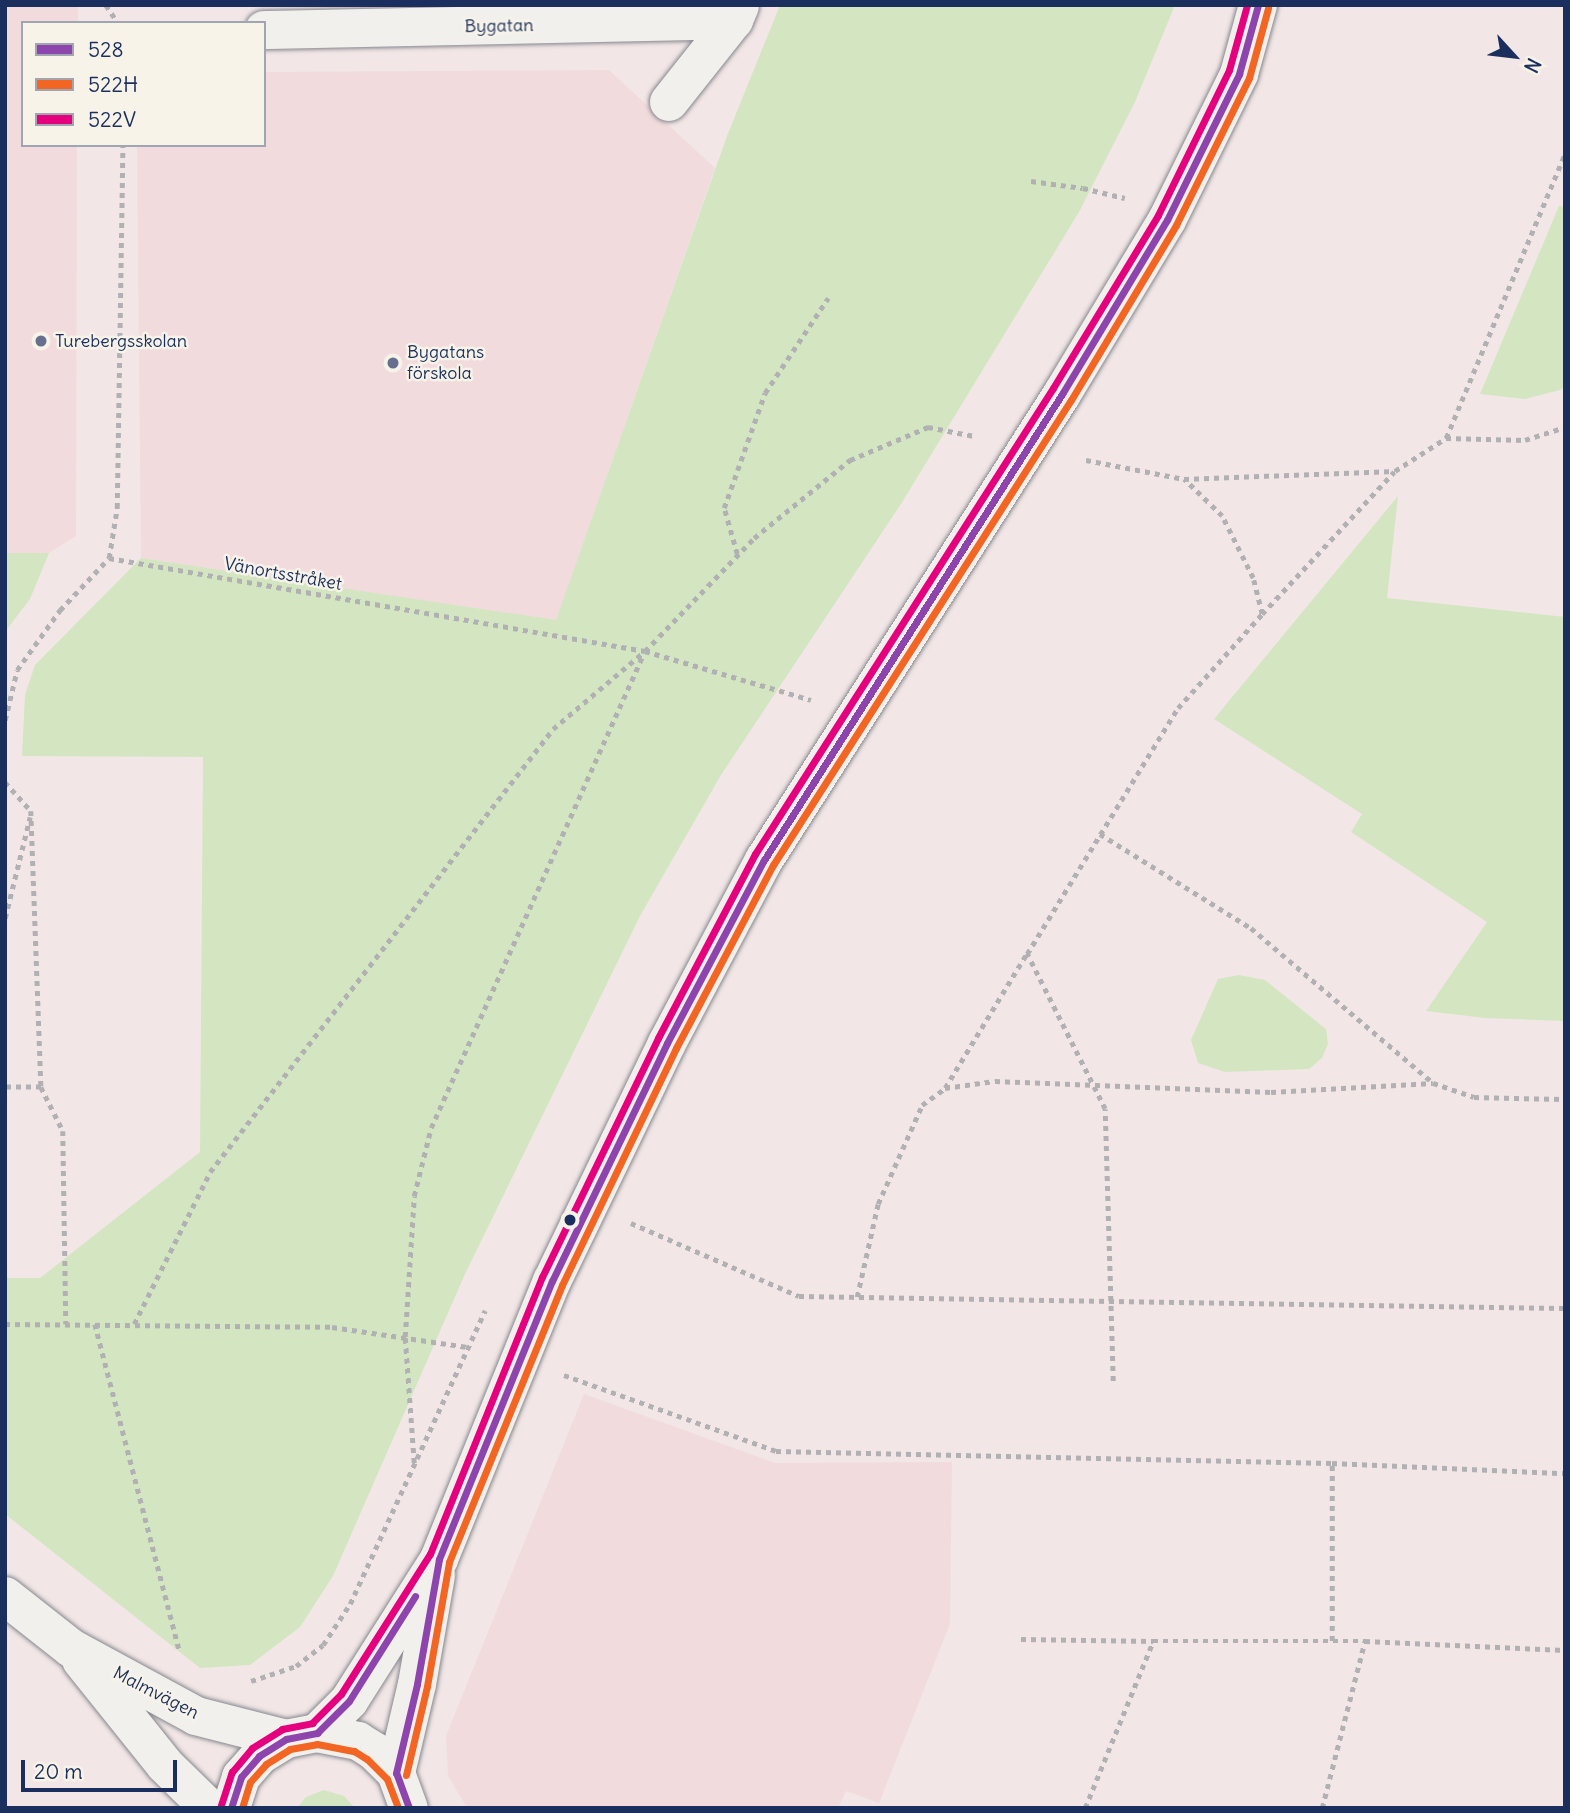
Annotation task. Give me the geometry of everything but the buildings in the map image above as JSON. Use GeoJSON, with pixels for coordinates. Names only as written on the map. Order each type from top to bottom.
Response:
{"type":"FeatureCollection","features":[{"type":"Feature","properties":{"kind":"street"},"geometry":{"type":"LineString","coordinates":[[231,1808],[241,1777],[259,1756],[302,1736],[349,1701],[439,1559],[552,1281],[667,1043],[764,860],[1062,394],[1167,220],[1240,74],[1258,5]]}},
{"type":"Feature","properties":{"kind":"street","name":"Bygatan"},"geometry":{"type":"LineString","coordinates":[[266,30],[737,13]]}},
{"type":"Feature","properties":{"kind":"street","name":"Bygatan"},"geometry":{"type":"LineString","coordinates":[[669,102],[737,13]]}},
{"type":"Feature","properties":{"kind":"street"},"geometry":{"type":"LineString","coordinates":[[407,1798],[417,1684],[439,1559]]}},
{"type":"Feature","properties":{"kind":"street","name":"Malmvägen"},"geometry":{"type":"LineString","coordinates":[[5,1596],[71,1648],[196,1716],[302,1736],[358,1741],[374,1751],[407,1798]]}},
{"type":"Feature","properties":{"kind":"street","name":"Malmvägen"},"geometry":{"type":"LineString","coordinates":[[71,1648],[164,1765],[209,1808]]}},
{"type":"Feature","properties":{"kind":"path"},"geometry":{"type":"LineString","coordinates":[[106,5],[117,21]]}},
{"type":"Feature","properties":{"kind":"path"},"geometry":{"type":"LineString","coordinates":[[5,720],[17,670],[60,610],[109,558],[117,508],[122,147]]}},
{"type":"Feature","properties":{"kind":"path"},"geometry":{"type":"LineString","coordinates":[[1446,438],[1565,153]]}},
{"type":"Feature","properties":{"kind":"path"},"geometry":{"type":"LineString","coordinates":[[1031,181],[1083,188],[1136,201]]}},
{"type":"Feature","properties":{"kind":"path"},"geometry":{"type":"LineString","coordinates":[[737,554],[724,508],[765,393],[828,298]]}},
{"type":"Feature","properties":{"kind":"path"},"geometry":{"type":"LineString","coordinates":[[134,1324],[219,1161],[553,729],[645,651],[737,554],[850,460],[928,427],[974,436]]}},
{"type":"Feature","properties":{"kind":"path"},"geometry":{"type":"LineString","coordinates":[[857,1297],[878,1204],[922,1105],[945,1087],[1178,708],[1395,471],[1446,438],[1525,440],[1565,427]]}},
{"type":"Feature","properties":{"kind":"path"},"geometry":{"type":"LineString","coordinates":[[1086,460],[1184,479],[1395,471]]}},
{"type":"Feature","properties":{"kind":"path"},"geometry":{"type":"LineString","coordinates":[[1184,479],[1222,516],[1253,578],[1262,614]]}},
{"type":"Feature","properties":{"kind":"path","name":"Vänortsstråket"},"geometry":{"type":"LineString","coordinates":[[109,558],[645,651],[812,700]]}},
{"type":"Feature","properties":{"kind":"path"},"geometry":{"type":"LineString","coordinates":[[414,1464],[405,1337],[414,1196],[431,1128],[645,651]]}},
{"type":"Feature","properties":{"kind":"path"},"geometry":{"type":"LineString","coordinates":[[5,782],[32,811],[41,1087],[63,1131],[66,1324]]}},
{"type":"Feature","properties":{"kind":"path"},"geometry":{"type":"LineString","coordinates":[[5,918],[32,811]]}},
{"type":"Feature","properties":{"kind":"path"},"geometry":{"type":"LineString","coordinates":[[1100,834],[1251,928],[1433,1083],[1474,1097],[1565,1099]]}},
{"type":"Feature","properties":{"kind":"path"},"geometry":{"type":"LineString","coordinates":[[1027,954],[1105,1109],[1113,1381]]}},
{"type":"Feature","properties":{"kind":"path"},"geometry":{"type":"LineString","coordinates":[[945,1087],[995,1081],[1270,1092],[1433,1083]]}},
{"type":"Feature","properties":{"kind":"path"},"geometry":{"type":"LineString","coordinates":[[5,1087],[41,1087]]}},
{"type":"Feature","properties":{"kind":"path"},"geometry":{"type":"LineString","coordinates":[[631,1223],[799,1296],[1111,1303],[1565,1307]]}},
{"type":"Feature","properties":{"kind":"path"},"geometry":{"type":"LineString","coordinates":[[5,1324],[332,1327],[469,1347],[519,1360],[776,1451],[1332,1462],[1565,1473]]}},
{"type":"Feature","properties":{"kind":"path"},"geometry":{"type":"LineString","coordinates":[[95,1324],[183,1664]]}},
{"type":"Feature","properties":{"kind":"path"},"geometry":{"type":"LineString","coordinates":[[243,1684],[296,1666],[323,1645],[350,1604],[469,1347]]}},
{"type":"Feature","properties":{"kind":"path"},"geometry":{"type":"LineString","coordinates":[[1332,1462],[1332,1641]]}},
{"type":"Feature","properties":{"kind":"path"},"geometry":{"type":"LineString","coordinates":[[1021,1639],[1365,1641],[1565,1650]]}},
{"type":"Feature","properties":{"kind":"path"},"geometry":{"type":"LineString","coordinates":[[1085,1808],[1153,1641]]}},
{"type":"Feature","properties":{"kind":"path"},"geometry":{"type":"LineString","coordinates":[[1322,1808],[1365,1641]]}},
{"type":"Feature","properties":{"kind":"shaded area","name":"Turebergsskolan"},"geometry":{"type":"Polygon","coordinates":[[[5,5],[78,5],[78,21],[21,21],[21,147],[77,147],[76,536],[49,553],[5,553],[5,5]]]}},
{"type":"Feature","properties":{"kind":"shaded area","name":"Bygatans förskola"},"geometry":{"type":"Polygon","coordinates":[[[609,70],[715,168],[556,621],[141,558],[137,147],[266,147],[266,72],[609,70]]]}},
{"type":"Feature","properties":{"kind":"shaded area"},"geometry":{"type":"Polygon","coordinates":[[[584,1394],[775,1463],[952,1462],[950,1624],[879,1803],[846,1791],[838,1808],[467,1808],[448,1776],[446,1736],[584,1394]]]}},
{"type":"Feature","properties":{"kind":"green space"},"geometry":{"type":"Polygon","coordinates":[[[780,5],[1175,5],[1135,102],[1079,212],[901,504],[721,775],[640,916],[465,1274],[333,1576],[300,1627],[250,1665],[200,1668],[5,1514],[5,1278],[40,1278],[200,1152],[203,757],[22,756],[25,695],[35,665],[141,558],[556,620],[727,136],[780,5]]]}},
{"type":"Feature","properties":{"kind":"green space"},"geometry":{"type":"Polygon","coordinates":[[[1559,206],[1565,207],[1565,386],[1560,390],[1525,399],[1480,394],[1559,206]]]}},
{"type":"Feature","properties":{"kind":"green space"},"geometry":{"type":"Polygon","coordinates":[[[1398,496],[1387,598],[1565,617],[1565,1021],[1485,1018],[1426,1011],[1487,922],[1351,832],[1362,814],[1214,719],[1398,496]]]}},
{"type":"Feature","properties":{"kind":"green space"},"geometry":{"type":"Polygon","coordinates":[[[5,553],[49,553],[30,599],[5,632],[5,553]]]}},
{"type":"Feature","properties":{"kind":"green space"},"geometry":{"type":"Polygon","coordinates":[[[1239,975],[1265,980],[1326,1029],[1328,1044],[1322,1058],[1309,1069],[1225,1072],[1198,1063],[1191,1040],[1218,979],[1239,975]]]}},
{"type":"Feature","properties":{"kind":"green space"},"geometry":{"type":"Polygon","coordinates":[[[324,1790],[344,1796],[355,1808],[297,1808],[306,1797],[324,1790]]]}},
{"type":"Feature","properties":{"kind":"transit line","name":"522V"},"geometry":{"type":"LineString","coordinates":[[221,1805],[232,1772],[252,1748],[282,1729],[312,1723],[341,1694],[430,1554],[542,1277],[658,1038],[755,854],[1053,388],[1158,215],[1229,70],[1247,5]]}},
{"type":"Feature","properties":{"kind":"transit line","name":"528"},"geometry":{"type":"LineString","coordinates":[[409,1808],[396,1773],[417,1684],[439,1559],[552,1281],[667,1043],[764,860],[1062,394],[1167,220],[1239,74],[1258,5]]}},
{"type":"Feature","properties":{"kind":"transit line","name":"522H"},"geometry":{"type":"LineString","coordinates":[[406,1775],[427,1686],[449,1562],[562,1285],[676,1048],[773,865],[1071,400],[1176,225],[1249,78],[1268,8]]}},
{"type":"Feature","properties":{"kind":"transit line","name":"528"},"geometry":{"type":"LineString","coordinates":[[317,1733],[349,1701],[415,1596]]}},
{"type":"Feature","properties":{"kind":"transit line","name":"528"},"geometry":{"type":"LineString","coordinates":[[231,1808],[241,1777],[259,1756],[286,1739],[317,1733]]}},
{"type":"Feature","properties":{"kind":"transit line","name":"522H"},"geometry":{"type":"LineString","coordinates":[[242,1808],[250,1782],[266,1764],[290,1749],[317,1744],[354,1751],[367,1759],[387,1779],[398,1808]]}},
{"type":"Feature","properties":{"kind":"place","name":"Turebergsskolan"},"geometry":{"type":"Point","coordinates":[41,341]}},
{"type":"Feature","properties":{"kind":"place","name":"Bygatans förskola"},"geometry":{"type":"Point","coordinates":[393,363]}}]}
